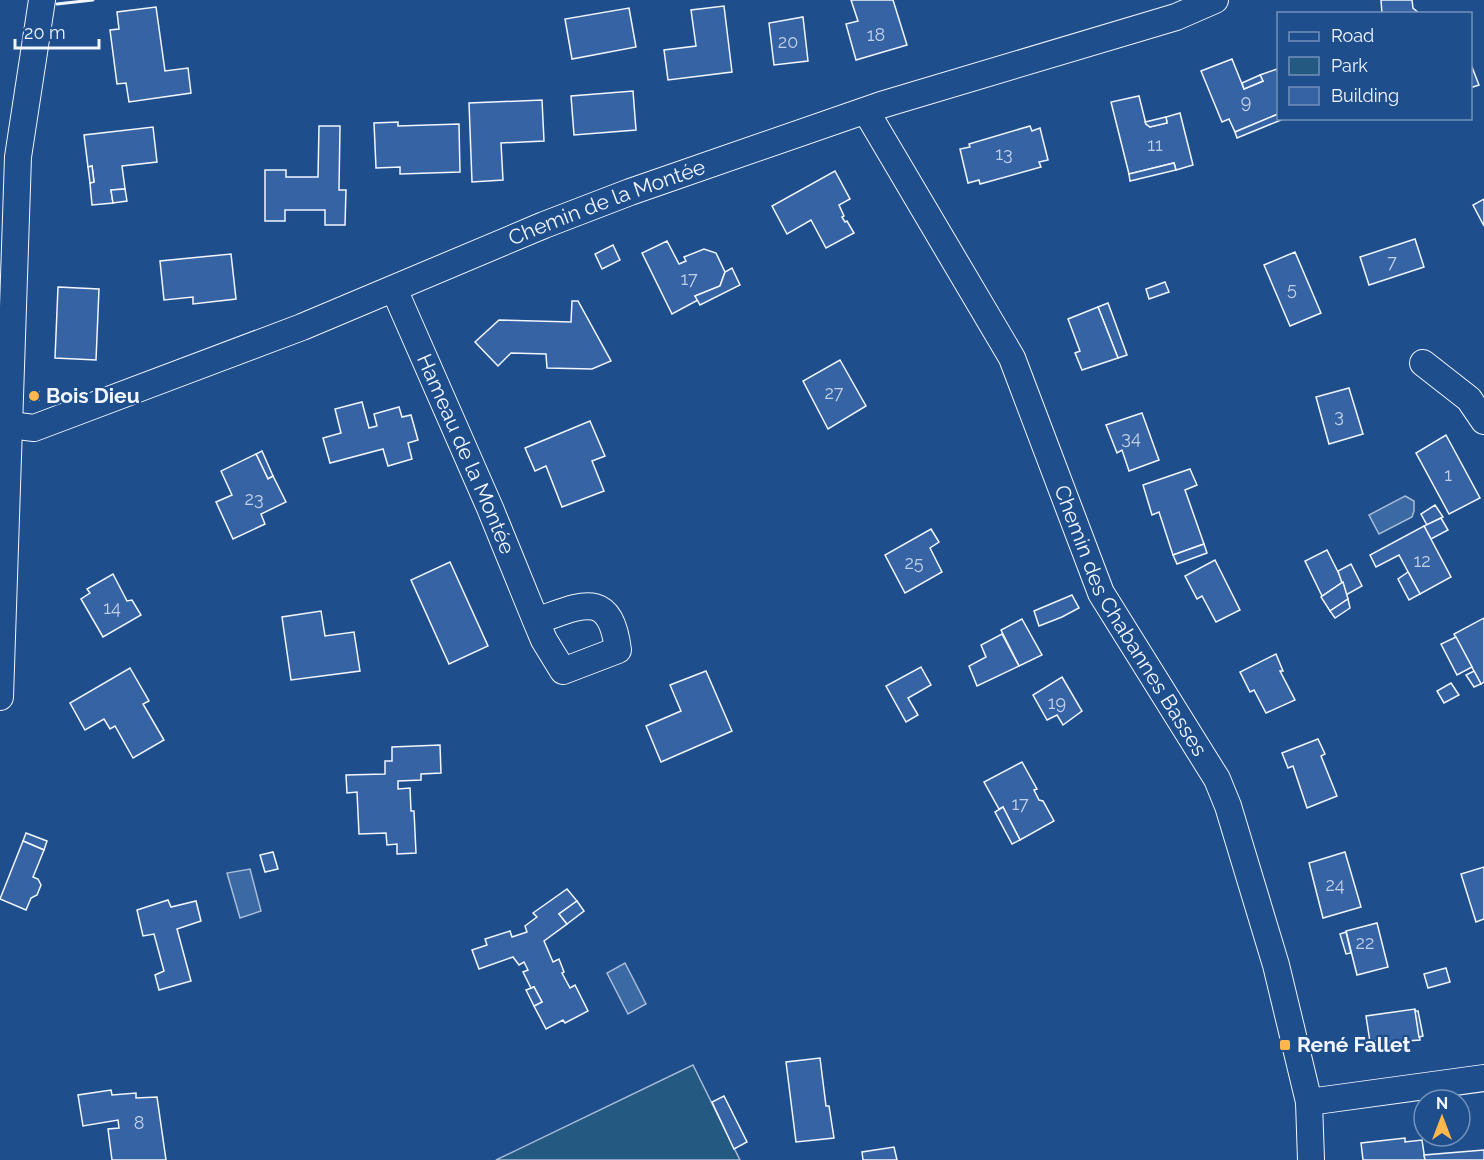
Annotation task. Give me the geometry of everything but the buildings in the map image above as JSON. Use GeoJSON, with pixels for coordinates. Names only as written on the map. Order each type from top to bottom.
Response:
{"type":"FeatureCollection","features":[{"type":"Feature","properties":{"kind":"street"},"geometry":{"type":"LineString","coordinates":[[0,697],[4,452],[10,425],[18,157],[42,0]]}},
{"type":"Feature","properties":{"kind":"street","name":"Chemin de la Montée"},"geometry":{"type":"LineString","coordinates":[[10,425],[34,428],[302,327],[544,225],[630,192],[866,111],[1176,17],[1215,0]]}},
{"type":"Feature","properties":{"kind":"street","name":"Chemin des Chabannes Basses"},"geometry":{"type":"LineString","coordinates":[[866,111],[1012,358],[1101,593],[1216,779],[1228,806],[1276,965],[1309,1102],[1311,1160]]}},
{"type":"Feature","properties":{"kind":"street","name":"Hameau de la Montée"},"geometry":{"type":"LineString","coordinates":[[394,289],[490,508],[536,621]]}},
{"type":"Feature","properties":{"kind":"street"},"geometry":{"type":"LineString","coordinates":[[1423,363],[1469,399],[1484,421]]}},
{"type":"Feature","properties":{"kind":"street"},"geometry":{"type":"LineString","coordinates":[[1309,1102],[1484,1078]]}},
{"type":"Feature","properties":{"kind":"green space"},"geometry":{"type":"Polygon","coordinates":[[[693,1065],[740,1160],[496,1160],[693,1065]]]}},
{"type":"Feature","properties":{"kind":"shaded area"},"geometry":{"type":"Polygon","coordinates":[[[1405,496],[1414,501],[1412,517],[1379,534],[1369,515],[1405,496]]]}},
{"type":"Feature","properties":{"kind":"shaded area"},"geometry":{"type":"Polygon","coordinates":[[[250,869],[261,911],[240,918],[227,873],[250,869]]]}},
{"type":"Feature","properties":{"kind":"shaded area"},"geometry":{"type":"Polygon","coordinates":[[[625,963],[646,1004],[628,1014],[607,973],[625,963]]]}},
{"type":"Feature","properties":{"kind":"wall"},"geometry":{"type":"LineString","coordinates":[[57,4],[93,0]]}},
{"type":"Feature","properties":{"kind":"place","name":"Bois Dieu"},"geometry":{"type":"Point","coordinates":[34,396]}},
{"type":"Feature","properties":{"kind":"place","name":"René Fallet"},"geometry":{"type":"Point","coordinates":[1285,1045]}}]}
